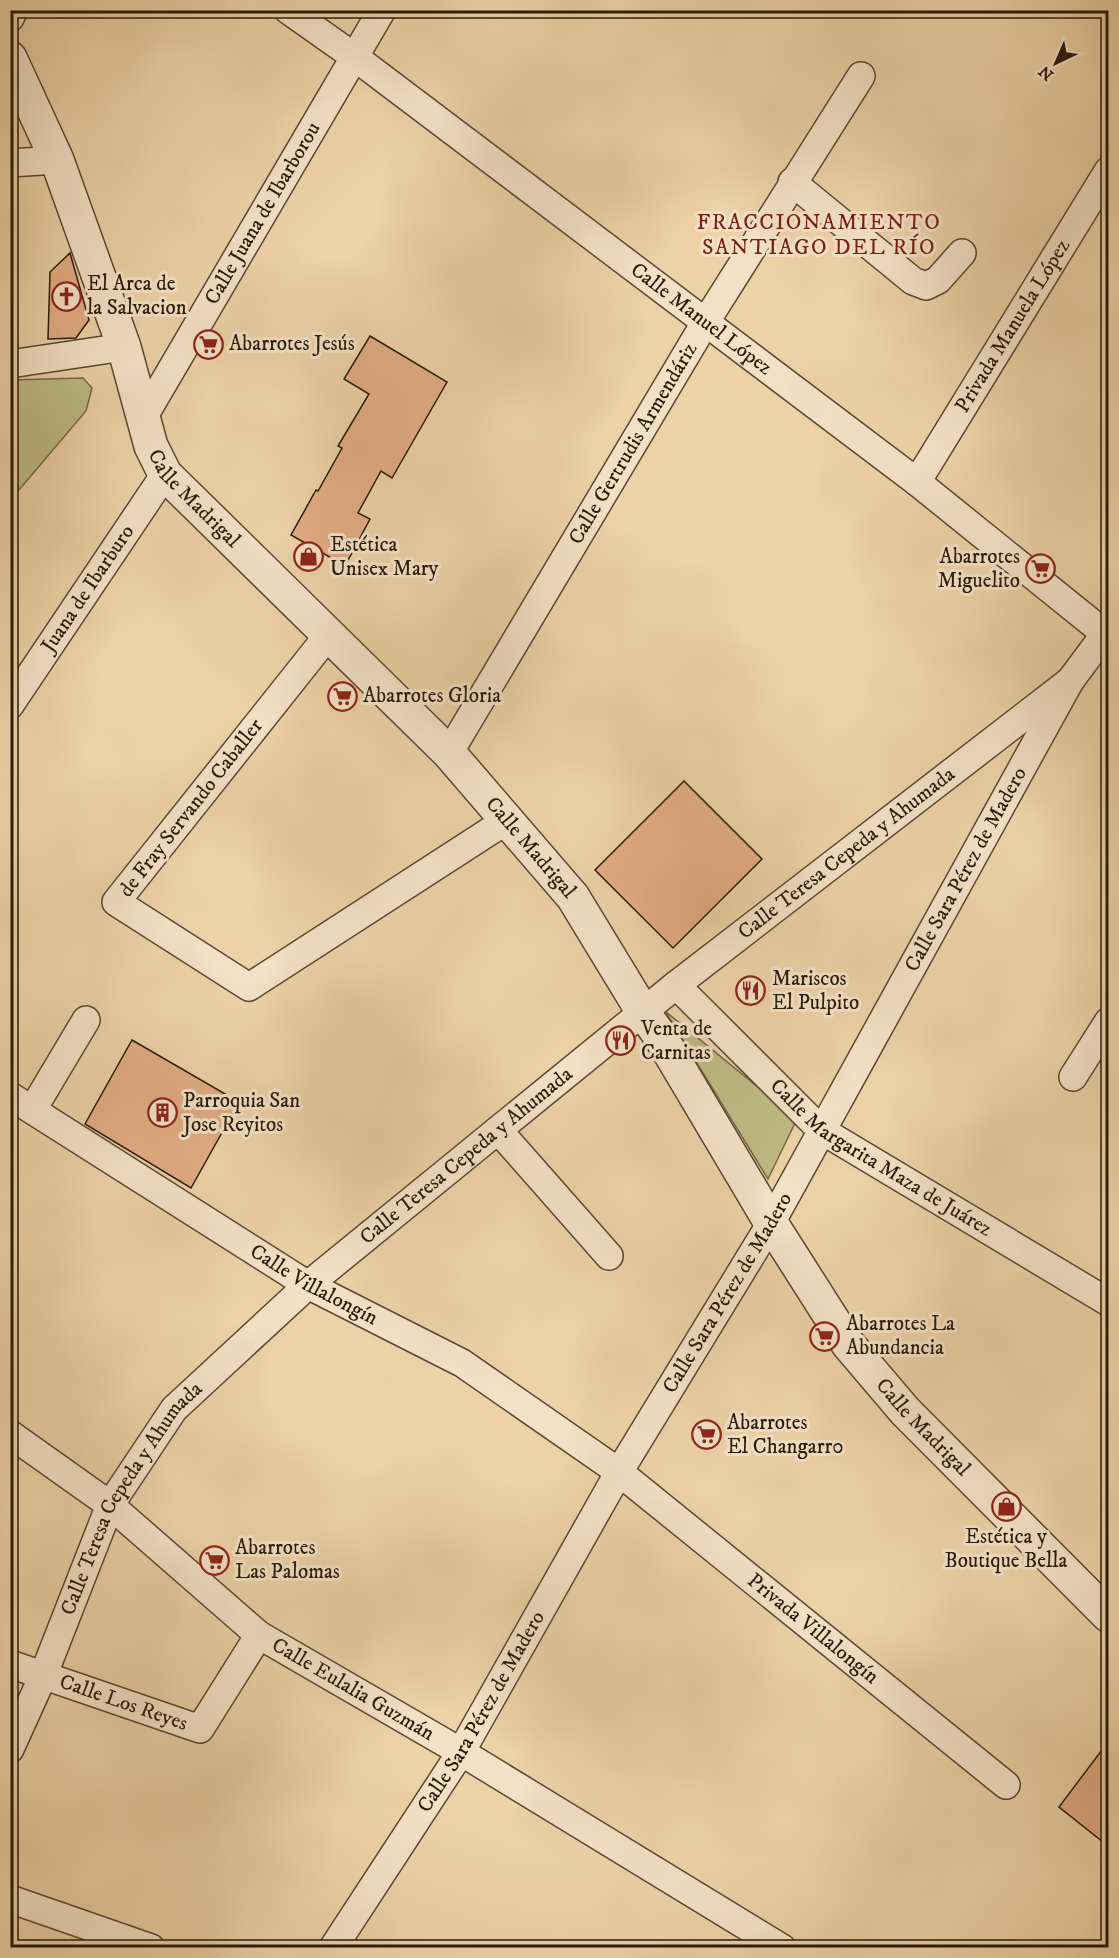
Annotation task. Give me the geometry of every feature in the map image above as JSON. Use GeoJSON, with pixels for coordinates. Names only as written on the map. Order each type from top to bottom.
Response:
{"type":"FeatureCollection","features":[{"type":"Feature","properties":{"kind":"street"},"geometry":{"type":"LineString","coordinates":[[10,18],[14,10]]}},
{"type":"Feature","properties":{"kind":"street","name":"Calle Manuel López"},"geometry":{"type":"LineString","coordinates":[[288,10],[356,58],[917,482],[1108,634]]}},
{"type":"Feature","properties":{"kind":"street","name":"Calle Juana de Ibarborou"},"geometry":{"type":"LineString","coordinates":[[143,418],[356,58],[382,10]]}},
{"type":"Feature","properties":{"kind":"street","name":"Calle Madrigal"},"geometry":{"type":"LineString","coordinates":[[10,58],[57,160],[124,347],[151,446],[165,474],[330,633],[449,753],[573,897],[660,1036],[771,1223],[848,1344],[905,1411],[1108,1615]]}},
{"type":"Feature","properties":{"kind":"street","name":"Calle Gertrudis Armendáriz"},"geometry":{"type":"LineString","coordinates":[[449,753],[705,323],[861,76]]}},
{"type":"Feature","properties":{"kind":"street"},"geometry":{"type":"LineString","coordinates":[[10,163],[57,160]]}},
{"type":"Feature","properties":{"kind":"street","name":"Privada Manuela López"},"geometry":{"type":"LineString","coordinates":[[917,482],[1108,171]]}},
{"type":"Feature","properties":{"kind":"street"},"geometry":{"type":"LineString","coordinates":[[792,182],[913,281],[927,286],[938,280],[962,253]]}},
{"type":"Feature","properties":{"kind":"street"},"geometry":{"type":"LineString","coordinates":[[10,363],[124,347]]}},
{"type":"Feature","properties":{"kind":"street","name":"Juana de Ibarburo"},"geometry":{"type":"LineString","coordinates":[[10,705],[165,474]]}},
{"type":"Feature","properties":{"kind":"street","name":"de Fray Servando Caballer"},"geometry":{"type":"LineString","coordinates":[[330,633],[116,902],[249,987],[507,820]]}},
{"type":"Feature","properties":{"kind":"street","name":"Calle Sara Pérez de Madero"},"geometry":{"type":"LineString","coordinates":[[333,1947],[461,1752],[620,1472],[771,1223],[1070,681],[1108,634]]}},
{"type":"Feature","properties":{"kind":"street","name":"Calle Teresa Cepeda y Ahumada"},"geometry":{"type":"LineString","coordinates":[[10,1749],[43,1676],[110,1504],[174,1409],[308,1285],[643,1012],[1070,681]]}},
{"type":"Feature","properties":{"kind":"street","name":"Calle Margarita Maza de Juárez"},"geometry":{"type":"LineString","coordinates":[[676,986],[821,1130],[1108,1302]]}},
{"type":"Feature","properties":{"kind":"street"},"geometry":{"type":"LineString","coordinates":[[22,1102],[86,1020]]}},
{"type":"Feature","properties":{"kind":"street"},"geometry":{"type":"LineString","coordinates":[[1073,1077],[1108,1022]]}},
{"type":"Feature","properties":{"kind":"street","name":"Calle Villalongín"},"geometry":{"type":"LineString","coordinates":[[22,1102],[308,1285],[462,1363],[620,1472]]}},
{"type":"Feature","properties":{"kind":"street"},"geometry":{"type":"LineString","coordinates":[[498,1130],[609,1256]]}},
{"type":"Feature","properties":{"kind":"street","name":"Calle Eulalia Guzmán"},"geometry":{"type":"LineString","coordinates":[[10,1434],[110,1504],[259,1635],[461,1752],[783,1947]]}},
{"type":"Feature","properties":{"kind":"street","name":"Privada Villalongín"},"geometry":{"type":"LineString","coordinates":[[620,1472],[1006,1785]]}},
{"type":"Feature","properties":{"kind":"street","name":"Calle Los Reyes"},"geometry":{"type":"LineString","coordinates":[[10,1664],[200,1729],[259,1635]]}},
{"type":"Feature","properties":{"kind":"street"},"geometry":{"type":"LineString","coordinates":[[10,1899],[151,1947]]}},
{"type":"Feature","properties":{"kind":"shaded area"},"geometry":{"type":"Polygon","coordinates":[[[83,378],[92,388],[86,411],[18,491],[11,488],[11,380],[83,378]]]}},
{"type":"Feature","properties":{"kind":"shaded area"},"geometry":{"type":"Polygon","coordinates":[[[665,1011],[797,1119],[768,1179],[665,1011]]]}},
{"type":"Feature","properties":{"kind":"building","name":"El Arca de la Salvacion"},"geometry":{"type":"Polygon","coordinates":[[[70,253],[89,320],[76,338],[48,339],[50,272],[70,253]]]}},
{"type":"Feature","properties":{"kind":"building"},"geometry":{"type":"Polygon","coordinates":[[[370,336],[447,382],[392,478],[381,471],[358,513],[370,519],[345,566],[291,535],[342,448],[338,446],[369,394],[344,379],[370,336]]]}},
{"type":"Feature","properties":{"kind":"building"},"geometry":{"type":"Polygon","coordinates":[[[684,781],[762,859],[673,948],[595,870],[684,781]]]}},
{"type":"Feature","properties":{"kind":"building","name":"Parroquia San Jose Reyitos"},"geometry":{"type":"Polygon","coordinates":[[[132,1040],[239,1102],[191,1188],[85,1124],[132,1040]]]}},
{"type":"Feature","properties":{"kind":"building"},"geometry":{"type":"Polygon","coordinates":[[[1108,1742],[1108,1846],[1059,1807],[1108,1742]]]}},
{"type":"Feature","properties":{"kind":"place","name":"El Arca de la Salvacion"},"geometry":{"type":"Point","coordinates":[66,296]}},
{"type":"Feature","properties":{"kind":"place","name":"Abarrotes Jesús"},"geometry":{"type":"Point","coordinates":[208,344]}},
{"type":"Feature","properties":{"kind":"place","name":"Estética Unisex Mary"},"geometry":{"type":"Point","coordinates":[309,557]}},
{"type":"Feature","properties":{"kind":"place","name":"Abarrotes Miguelito"},"geometry":{"type":"Point","coordinates":[1041,569]}},
{"type":"Feature","properties":{"kind":"place","name":"Abarrotes Gloria"},"geometry":{"type":"Point","coordinates":[342,696]}},
{"type":"Feature","properties":{"kind":"place","name":"Mariscos El Pulpito"},"geometry":{"type":"Point","coordinates":[751,991]}},
{"type":"Feature","properties":{"kind":"place","name":"Venta de Carnitas"},"geometry":{"type":"Point","coordinates":[620,1041]}},
{"type":"Feature","properties":{"kind":"place","name":"Parroquia San Jose Reyitos"},"geometry":{"type":"Point","coordinates":[162,1113]}},
{"type":"Feature","properties":{"kind":"place","name":"Abarrotes La Abundancia"},"geometry":{"type":"Point","coordinates":[825,1336]}},
{"type":"Feature","properties":{"kind":"place","name":"Abarrotes El Changarr0"},"geometry":{"type":"Point","coordinates":[706,1435]}},
{"type":"Feature","properties":{"kind":"place","name":"Estética y Boutique Bella"},"geometry":{"type":"Point","coordinates":[1006,1506]}},
{"type":"Feature","properties":{"kind":"place","name":"Abarrotes Las Palomas"},"geometry":{"type":"Point","coordinates":[214,1560]}},
{"type":"Feature","properties":{"kind":"district","name":"FRACCIONAMIENTO SANTIAGO DEL RÍO"},"geometry":{"type":"Point","coordinates":[819,234]}}]}
